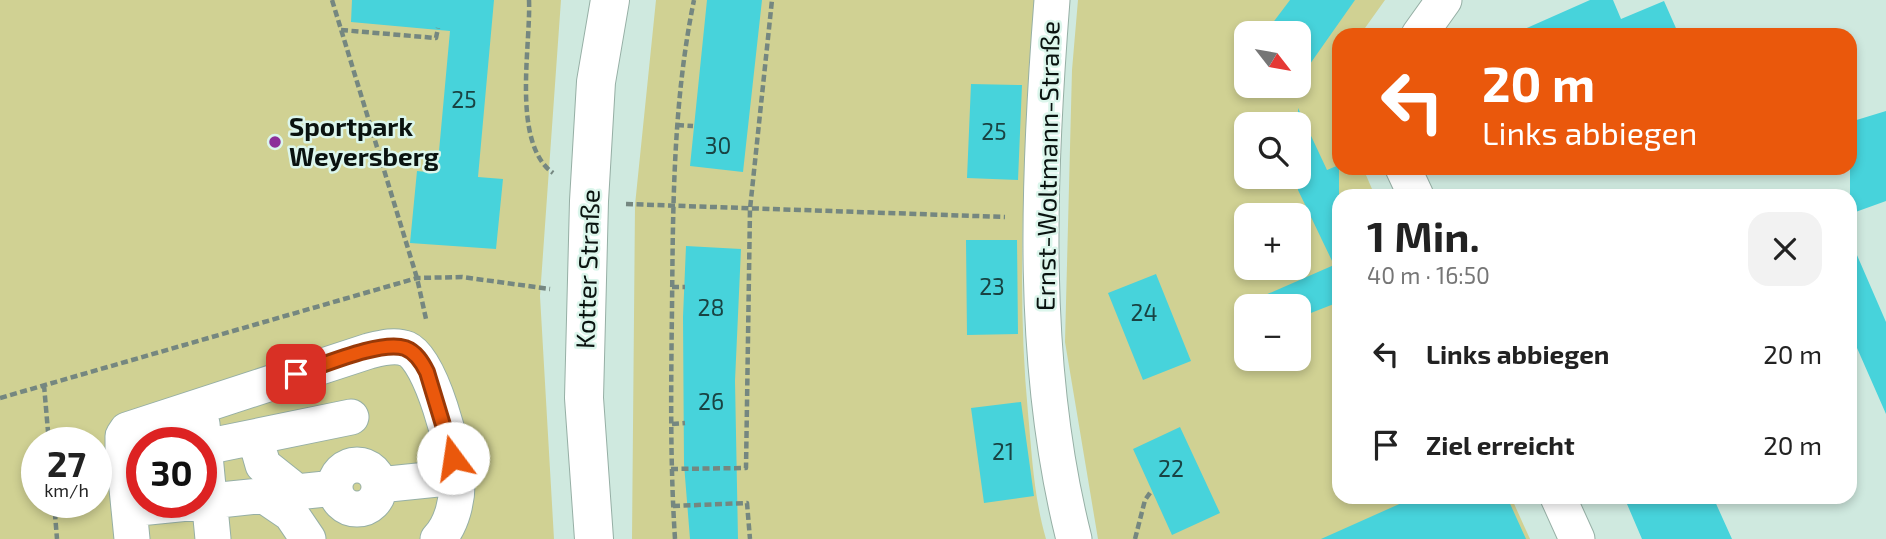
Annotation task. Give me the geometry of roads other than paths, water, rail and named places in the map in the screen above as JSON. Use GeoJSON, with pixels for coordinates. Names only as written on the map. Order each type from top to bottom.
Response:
{"type":"FeatureCollection","features":[{"type":"Feature","properties":{"kind":"street","name":"Kotter Straße"},"geometry":{"type":"LineString","coordinates":[[594,539],[584,398],[589,201],[596,82],[610,0]]}},
{"type":"Feature","properties":{"kind":"street","name":"Ernst-Woltmann-Straße"},"geometry":{"type":"LineString","coordinates":[[1052,0],[1041,220],[1044,335],[1062,490],[1074,539]]}},
{"type":"Feature","properties":{"kind":"street"},"geometry":{"type":"LineString","coordinates":[[1424,28],[1444,0]]}},
{"type":"Feature","properties":{"kind":"street"},"geometry":{"type":"LineString","coordinates":[[151,518],[131,524],[123,448],[123,436],[127,429],[344,359],[394,346],[414,354],[427,372],[457,477],[449,524],[438,539]]}},
{"type":"Feature","properties":{"kind":"street"},"geometry":{"type":"LineString","coordinates":[[344,359],[358,497]]}},
{"type":"Feature","properties":{"kind":"street"},"geometry":{"type":"LineString","coordinates":[[201,404],[203,427]]}},
{"type":"Feature","properties":{"kind":"street"},"geometry":{"type":"LineString","coordinates":[[217,444],[351,417]]}},
{"type":"Feature","properties":{"kind":"street"},"geometry":{"type":"LineString","coordinates":[[254,436],[263,465],[297,492]]}},
{"type":"Feature","properties":{"kind":"street"},"geometry":{"type":"LineString","coordinates":[[217,500],[297,492],[358,497],[457,477]]}},
{"type":"Feature","properties":{"kind":"street"},"geometry":{"type":"LineString","coordinates":[[263,495],[291,514],[308,539]]}},
{"type":"Feature","properties":{"kind":"street"},"geometry":{"type":"LineString","coordinates":[[1561,504],[1577,539]]}},
{"type":"Feature","properties":{"kind":"street"},"geometry":{"type":"LineString","coordinates":[[207,518],[213,539]]}},
{"type":"Feature","properties":{"kind":"place","name":"Sportpark Weyersberg"},"geometry":{"type":"Point","coordinates":[275,142]}}]}
